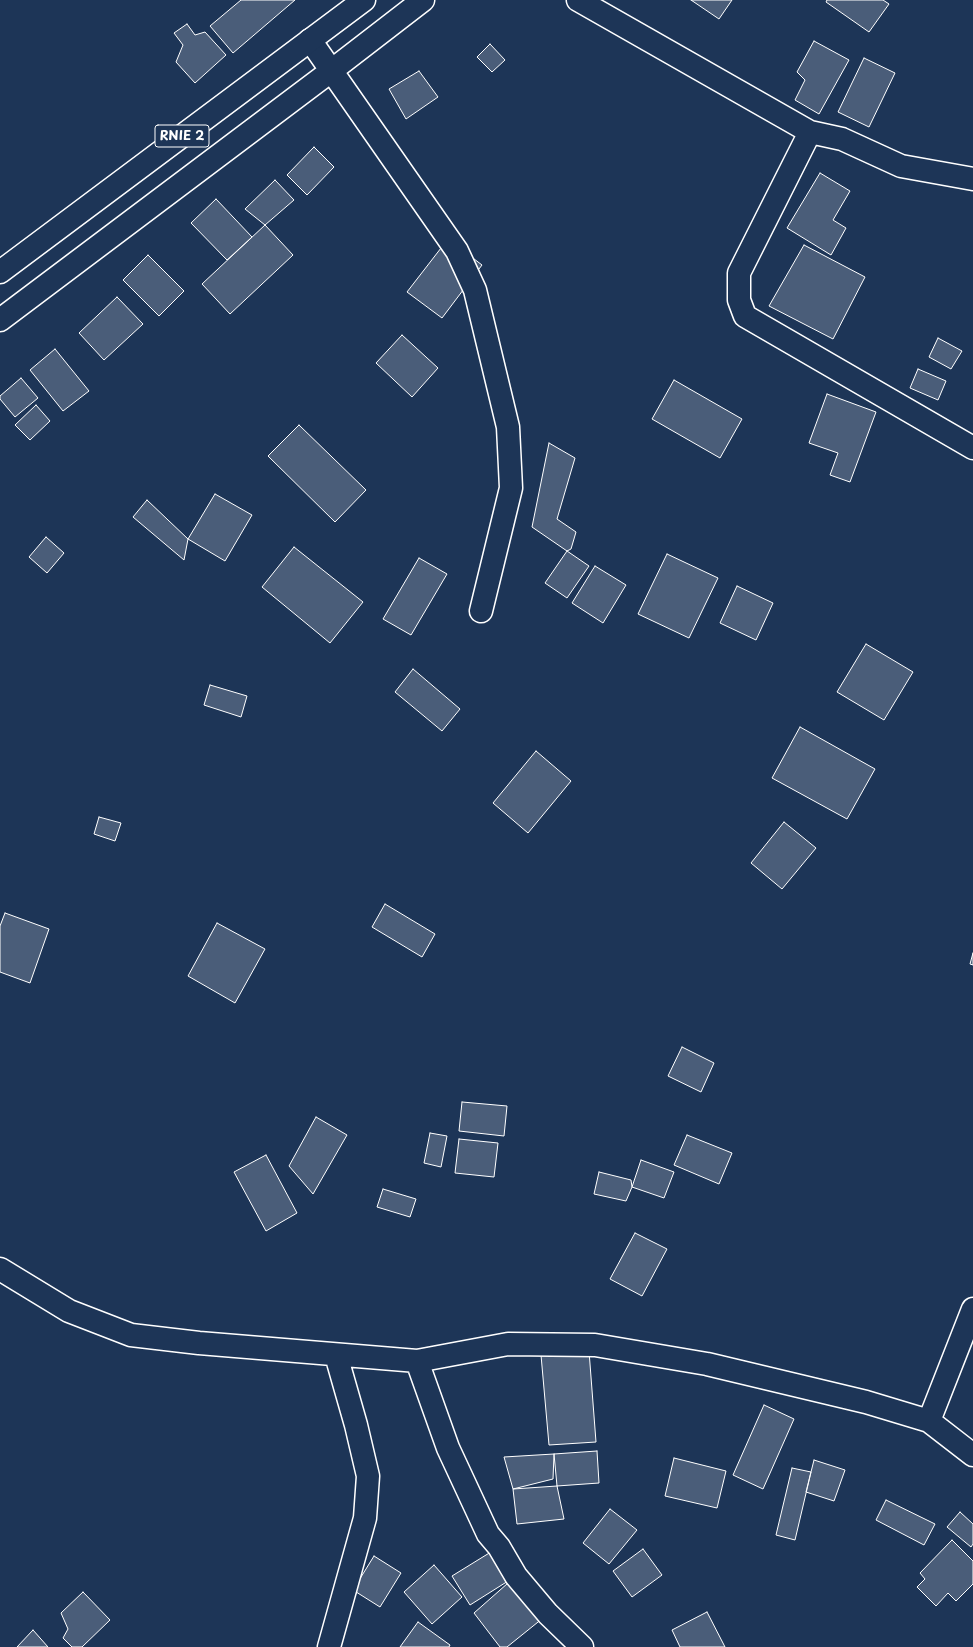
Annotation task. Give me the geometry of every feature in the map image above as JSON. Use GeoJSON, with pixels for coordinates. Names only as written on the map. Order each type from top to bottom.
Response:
{"type":"FeatureCollection","features":[{"type":"Feature","properties":{"kind":"main road","name":"RNIE 2"},"geometry":{"type":"LineString","coordinates":[[0,272],[364,0]]}},
{"type":"Feature","properties":{"kind":"main road"},"geometry":{"type":"LineString","coordinates":[[0,320],[423,0]]}},
{"type":"Feature","properties":{"kind":"main road"},"geometry":{"type":"LineString","coordinates":[[578,0],[810,132],[842,139],[901,166],[973,179]]}},
{"type":"Feature","properties":{"kind":"main road"},"geometry":{"type":"LineString","coordinates":[[310,40],[457,251],[475,290],[508,427],[511,488],[481,611]]}},
{"type":"Feature","properties":{"kind":"main road"},"geometry":{"type":"LineString","coordinates":[[810,132],[739,273],[739,300],[745,316],[973,448]]}},
{"type":"Feature","properties":{"kind":"main road"},"geometry":{"type":"LineString","coordinates":[[0,1269],[69,1311],[131,1335],[199,1343],[417,1362],[508,1344],[594,1344],[707,1364],[818,1389],[866,1402],[929,1421],[973,1455]]}},
{"type":"Feature","properties":{"kind":"main road"},"geometry":{"type":"LineString","coordinates":[[929,1421],[973,1309]]}},
{"type":"Feature","properties":{"kind":"main road"},"geometry":{"type":"LineString","coordinates":[[329,1647],[366,1518],[368,1476],[356,1425],[336,1355]]}},
{"type":"Feature","properties":{"kind":"main road"},"geometry":{"type":"LineString","coordinates":[[417,1362],[448,1448],[488,1534],[499,1547],[516,1576],[548,1614],[582,1647]]}},
{"type":"Feature","properties":{"kind":"building"},"geometry":{"type":"Polygon","coordinates":[[[241,0],[295,0],[233,53],[210,26],[241,0]]]}},
{"type":"Feature","properties":{"kind":"building"},"geometry":{"type":"Polygon","coordinates":[[[691,0],[732,0],[719,19],[691,0]]]}},
{"type":"Feature","properties":{"kind":"building"},"geometry":{"type":"Polygon","coordinates":[[[827,0],[883,0],[889,4],[869,32],[826,2],[827,0]]]}},
{"type":"Feature","properties":{"kind":"building"},"geometry":{"type":"Polygon","coordinates":[[[187,24],[195,35],[205,32],[226,55],[195,83],[176,62],[183,45],[174,33],[187,24]]]}},
{"type":"Feature","properties":{"kind":"building"},"geometry":{"type":"Polygon","coordinates":[[[814,41],[849,60],[819,114],[795,100],[805,80],[797,72],[814,41]]]}},
{"type":"Feature","properties":{"kind":"building"},"geometry":{"type":"Polygon","coordinates":[[[490,44],[505,60],[492,72],[477,57],[490,44]]]}},
{"type":"Feature","properties":{"kind":"building"},"geometry":{"type":"Polygon","coordinates":[[[864,58],[895,73],[869,127],[838,112],[864,58]]]}},
{"type":"Feature","properties":{"kind":"building"},"geometry":{"type":"Polygon","coordinates":[[[419,71],[438,97],[406,119],[389,89],[419,71]]]}},
{"type":"Feature","properties":{"kind":"building"},"geometry":{"type":"Polygon","coordinates":[[[314,147],[334,167],[307,195],[287,175],[314,147]]]}},
{"type":"Feature","properties":{"kind":"building"},"geometry":{"type":"Polygon","coordinates":[[[820,173],[850,191],[833,220],[846,228],[831,255],[787,228],[820,173]]]}},
{"type":"Feature","properties":{"kind":"building"},"geometry":{"type":"Polygon","coordinates":[[[275,180],[294,200],[265,225],[245,209],[275,180]]]}},
{"type":"Feature","properties":{"kind":"building"},"geometry":{"type":"Polygon","coordinates":[[[216,199],[252,237],[227,260],[191,223],[216,199]]]}},
{"type":"Feature","properties":{"kind":"building"},"geometry":{"type":"Polygon","coordinates":[[[265,225],[293,255],[230,314],[202,284],[265,225]]]}},
{"type":"Feature","properties":{"kind":"building"},"geometry":{"type":"Polygon","coordinates":[[[448,239],[482,265],[442,318],[407,292],[448,239]]]}},
{"type":"Feature","properties":{"kind":"building"},"geometry":{"type":"Polygon","coordinates":[[[804,245],[865,277],[833,339],[769,306],[804,245]]]}},
{"type":"Feature","properties":{"kind":"building"},"geometry":{"type":"Polygon","coordinates":[[[148,255],[184,291],[159,316],[123,280],[148,255]]]}},
{"type":"Feature","properties":{"kind":"building"},"geometry":{"type":"Polygon","coordinates":[[[117,297],[143,324],[104,360],[79,333],[117,297]]]}},
{"type":"Feature","properties":{"kind":"building"},"geometry":{"type":"Polygon","coordinates":[[[402,335],[438,368],[412,397],[376,363],[402,335]]]}},
{"type":"Feature","properties":{"kind":"building"},"geometry":{"type":"Polygon","coordinates":[[[938,338],[962,351],[951,369],[929,357],[938,338]]]}},
{"type":"Feature","properties":{"kind":"building"},"geometry":{"type":"Polygon","coordinates":[[[55,349],[89,391],[63,411],[30,370],[55,349]]]}},
{"type":"Feature","properties":{"kind":"building"},"geometry":{"type":"Polygon","coordinates":[[[918,369],[946,381],[938,400],[910,388],[918,369]]]}},
{"type":"Feature","properties":{"kind":"building"},"geometry":{"type":"Polygon","coordinates":[[[21,378],[38,398],[15,417],[0,399],[0,396],[21,378]]]}},
{"type":"Feature","properties":{"kind":"building"},"geometry":{"type":"Polygon","coordinates":[[[674,380],[742,419],[720,458],[652,419],[674,380]]]}},
{"type":"Feature","properties":{"kind":"building"},"geometry":{"type":"Polygon","coordinates":[[[827,394],[876,412],[850,482],[830,475],[838,453],[809,443],[827,394]]]}},
{"type":"Feature","properties":{"kind":"building"},"geometry":{"type":"Polygon","coordinates":[[[36,405],[50,421],[30,440],[15,425],[36,405]]]}},
{"type":"Feature","properties":{"kind":"building"},"geometry":{"type":"Polygon","coordinates":[[[299,425],[366,490],[335,522],[268,456],[299,425]]]}},
{"type":"Feature","properties":{"kind":"building"},"geometry":{"type":"Polygon","coordinates":[[[549,443],[575,458],[557,519],[576,532],[571,549],[567,551],[532,527],[549,443]]]}},
{"type":"Feature","properties":{"kind":"building"},"geometry":{"type":"Polygon","coordinates":[[[215,494],[252,515],[225,561],[188,539],[215,494]]]}},
{"type":"Feature","properties":{"kind":"building"},"geometry":{"type":"Polygon","coordinates":[[[147,500],[188,539],[184,560],[133,517],[147,500]]]}},
{"type":"Feature","properties":{"kind":"building"},"geometry":{"type":"Polygon","coordinates":[[[46,537],[64,553],[47,573],[29,557],[46,537]]]}},
{"type":"Feature","properties":{"kind":"building"},"geometry":{"type":"Polygon","coordinates":[[[294,547],[363,602],[330,643],[262,587],[294,547]]]}},
{"type":"Feature","properties":{"kind":"building"},"geometry":{"type":"Polygon","coordinates":[[[567,551],[589,566],[567,598],[545,583],[567,551]]]}},
{"type":"Feature","properties":{"kind":"building"},"geometry":{"type":"Polygon","coordinates":[[[667,554],[718,578],[689,638],[638,614],[667,554]]]}},
{"type":"Feature","properties":{"kind":"building"},"geometry":{"type":"Polygon","coordinates":[[[419,558],[447,574],[411,635],[383,619],[419,558]]]}},
{"type":"Feature","properties":{"kind":"building"},"geometry":{"type":"Polygon","coordinates":[[[595,566],[626,585],[603,623],[572,603],[595,566]]]}},
{"type":"Feature","properties":{"kind":"building"},"geometry":{"type":"Polygon","coordinates":[[[737,586],[773,603],[756,640],[720,623],[737,586]]]}},
{"type":"Feature","properties":{"kind":"building"},"geometry":{"type":"Polygon","coordinates":[[[866,644],[913,672],[884,720],[837,692],[866,644]]]}},
{"type":"Feature","properties":{"kind":"building"},"geometry":{"type":"Polygon","coordinates":[[[413,669],[460,709],[442,731],[395,692],[413,669]]]}},
{"type":"Feature","properties":{"kind":"building"},"geometry":{"type":"Polygon","coordinates":[[[210,685],[247,696],[241,717],[204,705],[210,685]]]}},
{"type":"Feature","properties":{"kind":"building"},"geometry":{"type":"Polygon","coordinates":[[[800,727],[875,769],[847,819],[772,778],[800,727]]]}},
{"type":"Feature","properties":{"kind":"building"},"geometry":{"type":"Polygon","coordinates":[[[536,751],[571,781],[528,833],[493,803],[536,751]]]}},
{"type":"Feature","properties":{"kind":"building"},"geometry":{"type":"Polygon","coordinates":[[[99,817],[121,823],[115,841],[94,834],[99,817]]]}},
{"type":"Feature","properties":{"kind":"building"},"geometry":{"type":"Polygon","coordinates":[[[784,822],[816,848],[782,889],[751,863],[784,822]]]}},
{"type":"Feature","properties":{"kind":"building"},"geometry":{"type":"Polygon","coordinates":[[[385,904],[435,934],[422,957],[372,927],[385,904]]]}},
{"type":"Feature","properties":{"kind":"building"},"geometry":{"type":"Polygon","coordinates":[[[5,913],[49,929],[30,983],[0,972],[0,926],[5,913]]]}},
{"type":"Feature","properties":{"kind":"building"},"geometry":{"type":"Polygon","coordinates":[[[217,923],[265,949],[235,1003],[188,976],[217,923]]]}},
{"type":"Feature","properties":{"kind":"building"},"geometry":{"type":"Polygon","coordinates":[[[973,953],[973,965],[970,964],[973,953]]]}},
{"type":"Feature","properties":{"kind":"building"},"geometry":{"type":"Polygon","coordinates":[[[682,1047],[714,1063],[701,1092],[668,1076],[682,1047]]]}},
{"type":"Feature","properties":{"kind":"building"},"geometry":{"type":"Polygon","coordinates":[[[462,1102],[507,1106],[504,1136],[459,1131],[462,1102]]]}},
{"type":"Feature","properties":{"kind":"building"},"geometry":{"type":"Polygon","coordinates":[[[316,1117],[347,1135],[313,1194],[289,1166],[316,1117]]]}},
{"type":"Feature","properties":{"kind":"building"},"geometry":{"type":"Polygon","coordinates":[[[430,1133],[447,1136],[441,1167],[424,1163],[430,1133]]]}},
{"type":"Feature","properties":{"kind":"building"},"geometry":{"type":"Polygon","coordinates":[[[687,1135],[732,1153],[719,1184],[674,1165],[687,1135]]]}},
{"type":"Feature","properties":{"kind":"building"},"geometry":{"type":"Polygon","coordinates":[[[459,1139],[498,1143],[494,1177],[455,1173],[459,1139]]]}},
{"type":"Feature","properties":{"kind":"building"},"geometry":{"type":"Polygon","coordinates":[[[266,1155],[297,1213],[266,1231],[234,1172],[266,1155]]]}},
{"type":"Feature","properties":{"kind":"building"},"geometry":{"type":"Polygon","coordinates":[[[641,1160],[674,1172],[664,1198],[632,1187],[641,1160]]]}},
{"type":"Feature","properties":{"kind":"building"},"geometry":{"type":"Polygon","coordinates":[[[599,1172],[631,1180],[632,1187],[626,1201],[594,1194],[599,1172]]]}},
{"type":"Feature","properties":{"kind":"building"},"geometry":{"type":"Polygon","coordinates":[[[383,1189],[416,1199],[410,1217],[377,1207],[383,1189]]]}},
{"type":"Feature","properties":{"kind":"building"},"geometry":{"type":"Polygon","coordinates":[[[635,1233],[667,1249],[642,1296],[610,1279],[635,1233]]]}},
{"type":"Feature","properties":{"kind":"building"},"geometry":{"type":"Polygon","coordinates":[[[589,1351],[596,1442],[549,1445],[541,1355],[589,1351]]]}},
{"type":"Feature","properties":{"kind":"building"},"geometry":{"type":"Polygon","coordinates":[[[764,1405],[794,1419],[763,1489],[733,1475],[764,1405]]]}},
{"type":"Feature","properties":{"kind":"building"},"geometry":{"type":"Polygon","coordinates":[[[597,1451],[599,1483],[557,1486],[554,1454],[597,1451]]]}},
{"type":"Feature","properties":{"kind":"building"},"geometry":{"type":"Polygon","coordinates":[[[554,1454],[553,1479],[513,1489],[504,1457],[554,1454]]]}},
{"type":"Feature","properties":{"kind":"building"},"geometry":{"type":"Polygon","coordinates":[[[674,1458],[726,1471],[717,1508],[665,1496],[674,1458]]]}},
{"type":"Feature","properties":{"kind":"building"},"geometry":{"type":"Polygon","coordinates":[[[814,1460],[845,1470],[834,1501],[806,1492],[814,1460]]]}},
{"type":"Feature","properties":{"kind":"building"},"geometry":{"type":"Polygon","coordinates":[[[792,1468],[811,1472],[795,1540],[776,1535],[792,1468]]]}},
{"type":"Feature","properties":{"kind":"building"},"geometry":{"type":"Polygon","coordinates":[[[557,1486],[564,1519],[517,1524],[513,1489],[557,1486]]]}},
{"type":"Feature","properties":{"kind":"building"},"geometry":{"type":"Polygon","coordinates":[[[886,1500],[935,1524],[924,1545],[876,1520],[886,1500]]]}},
{"type":"Feature","properties":{"kind":"building"},"geometry":{"type":"Polygon","coordinates":[[[610,1509],[637,1530],[609,1564],[583,1543],[610,1509]]]}},
{"type":"Feature","properties":{"kind":"building"},"geometry":{"type":"Polygon","coordinates":[[[960,1512],[973,1524],[973,1544],[971,1547],[947,1527],[960,1512]]]}},
{"type":"Feature","properties":{"kind":"building"},"geometry":{"type":"Polygon","coordinates":[[[952,1540],[973,1561],[973,1584],[956,1601],[948,1593],[936,1606],[917,1587],[925,1579],[920,1573],[952,1540]]]}},
{"type":"Feature","properties":{"kind":"building"},"geometry":{"type":"Polygon","coordinates":[[[499,1547],[516,1576],[470,1605],[452,1576],[499,1547]]]}},
{"type":"Feature","properties":{"kind":"building"},"geometry":{"type":"Polygon","coordinates":[[[643,1549],[662,1575],[632,1597],[613,1571],[643,1549]]]}},
{"type":"Feature","properties":{"kind":"building"},"geometry":{"type":"Polygon","coordinates":[[[374,1556],[401,1573],[380,1607],[353,1590],[374,1556]]]}},
{"type":"Feature","properties":{"kind":"building"},"geometry":{"type":"Polygon","coordinates":[[[434,1565],[462,1597],[432,1624],[404,1592],[434,1565]]]}},
{"type":"Feature","properties":{"kind":"building"},"geometry":{"type":"Polygon","coordinates":[[[516,1576],[548,1614],[507,1647],[500,1647],[474,1613],[516,1576]]]}},
{"type":"Feature","properties":{"kind":"building"},"geometry":{"type":"Polygon","coordinates":[[[83,1592],[110,1620],[82,1647],[72,1647],[63,1638],[68,1629],[61,1613],[83,1592]]]}},
{"type":"Feature","properties":{"kind":"building"},"geometry":{"type":"Polygon","coordinates":[[[707,1612],[725,1647],[680,1647],[672,1630],[707,1612]]]}},
{"type":"Feature","properties":{"kind":"building"},"geometry":{"type":"Polygon","coordinates":[[[418,1622],[450,1645],[449,1647],[400,1647],[418,1622]]]}},
{"type":"Feature","properties":{"kind":"building"},"geometry":{"type":"Polygon","coordinates":[[[33,1630],[48,1647],[17,1647],[33,1630]]]}}]}
